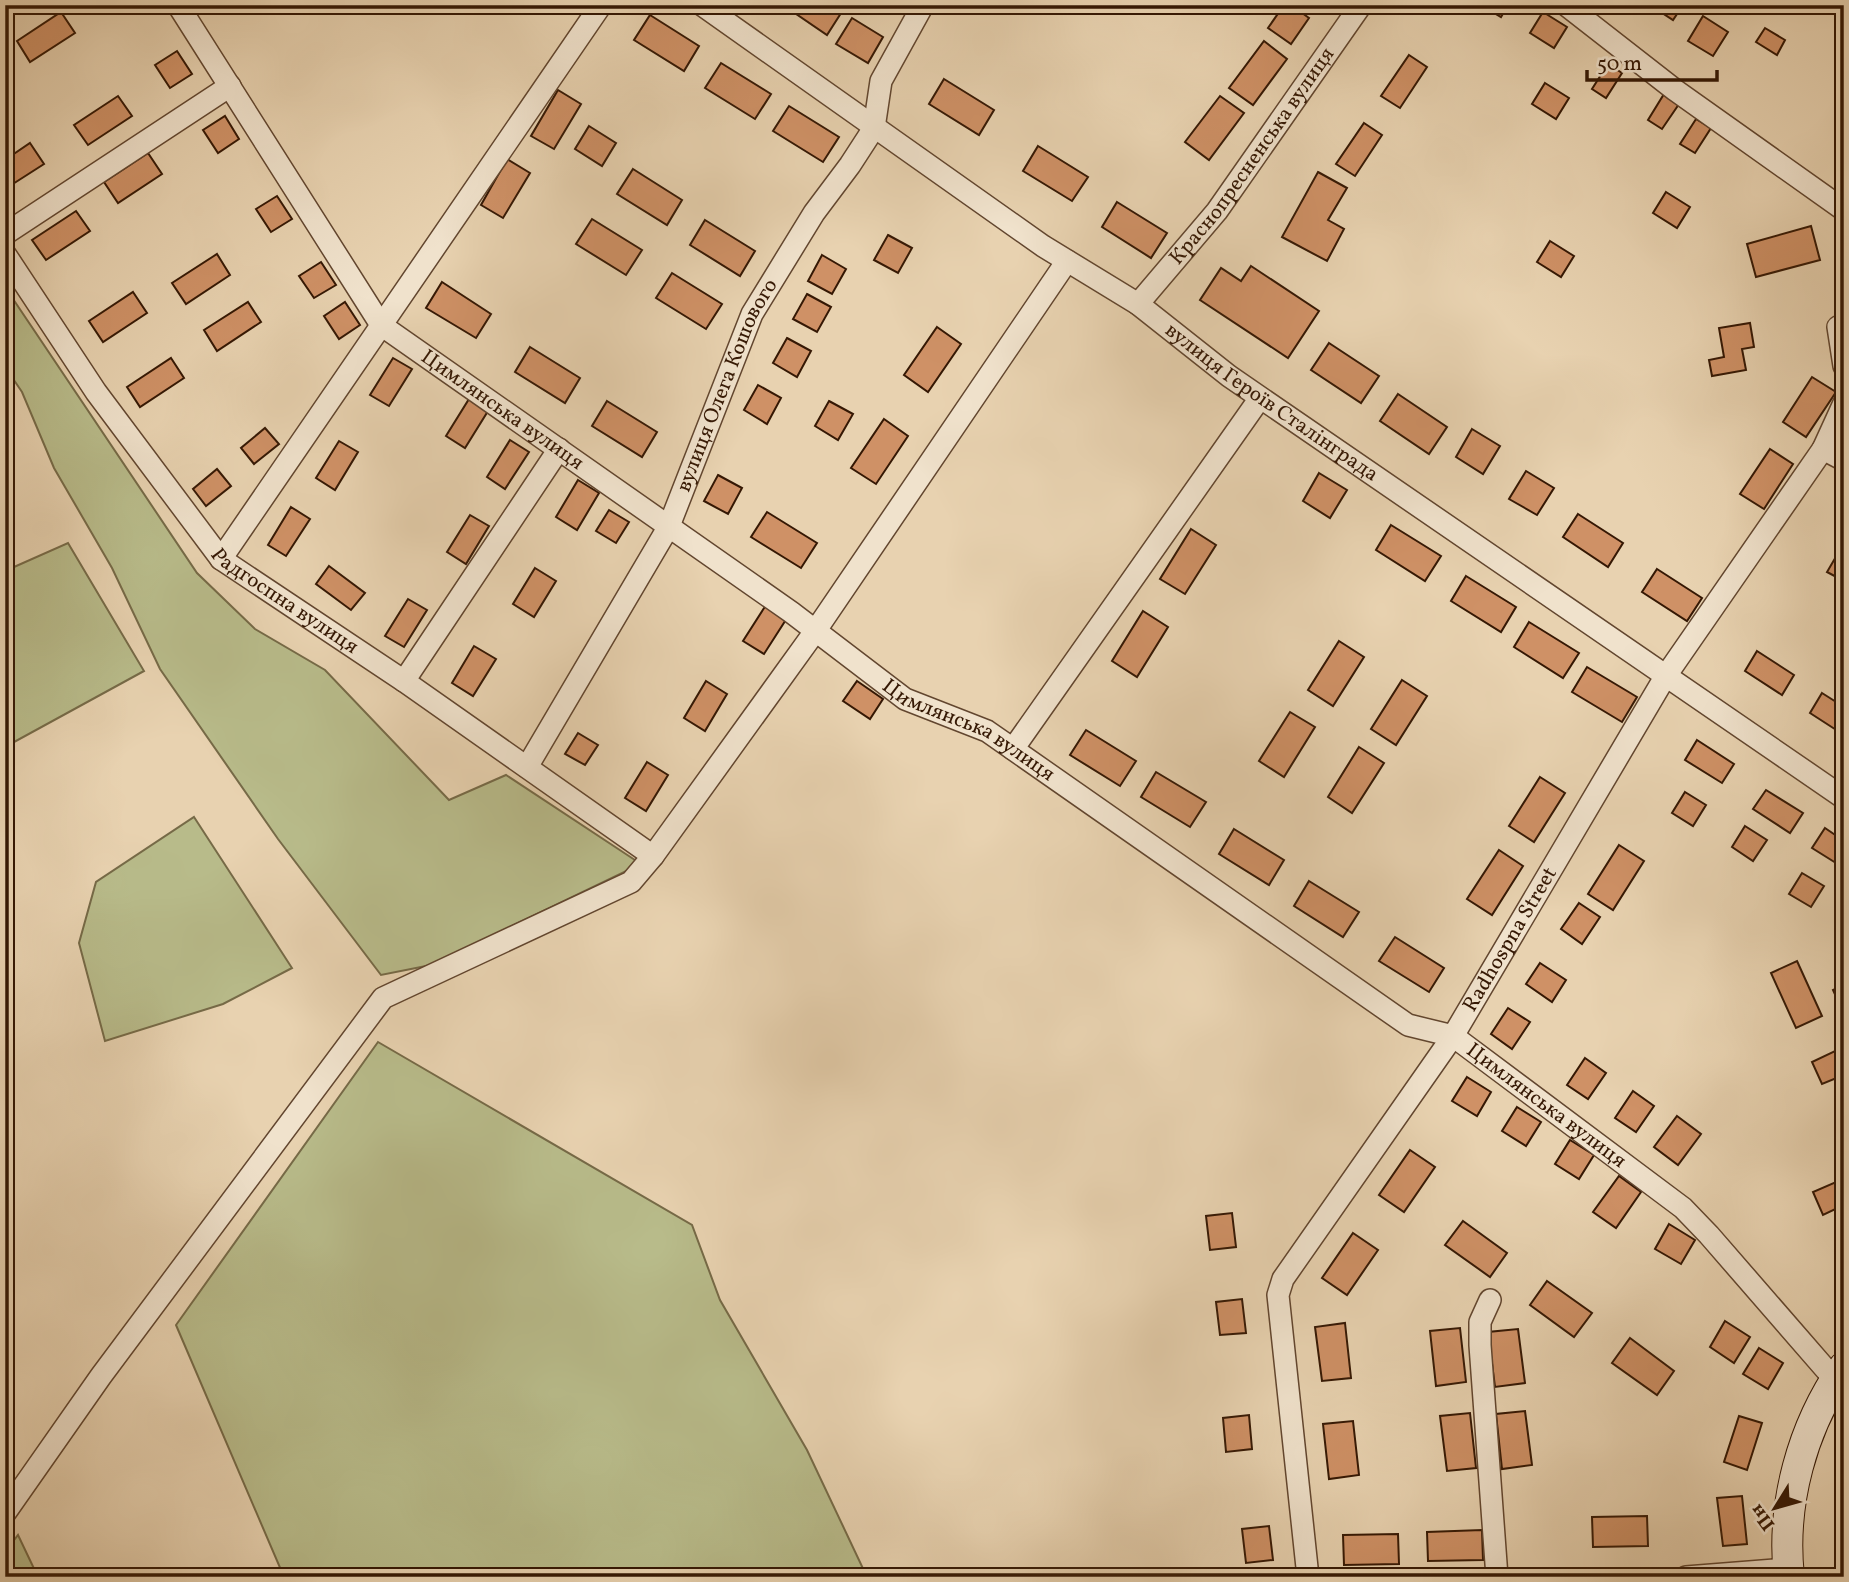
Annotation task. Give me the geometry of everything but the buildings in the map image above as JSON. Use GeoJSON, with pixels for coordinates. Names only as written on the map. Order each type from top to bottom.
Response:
{"type":"FeatureCollection","features":[{"type":"Feature","properties":{"kind":"street","name":"Цимлянська вулиця"},"geometry":{"type":"LineString","coordinates":[[178,5],[381,324],[816,630],[905,699],[988,731],[1408,1025],[1453,1037],[1683,1208],[1839,1373]]}},
{"type":"Feature","properties":{"kind":"street"},"geometry":{"type":"LineString","coordinates":[[221,559],[601,5]]}},
{"type":"Feature","properties":{"kind":"street","name":"вулиця Героїв Сталінграда"},"geometry":{"type":"LineString","coordinates":[[702,5],[1067,261],[1138,304],[1260,398],[1844,798]]}},
{"type":"Feature","properties":{"kind":"street","name":"вулиця Олега Кошового"},"geometry":{"type":"LineString","coordinates":[[527,767],[669,526],[752,314],[814,212],[850,166],[874,128],[881,81],[923,5]]}},
{"type":"Feature","properties":{"kind":"street","name":"Краснопресненська вулиця"},"geometry":{"type":"LineString","coordinates":[[1138,304],[1217,211],[1361,5]]}},
{"type":"Feature","properties":{"kind":"street"},"geometry":{"type":"LineString","coordinates":[[1566,5],[1675,90],[1844,211]]}},
{"type":"Feature","properties":{"kind":"street"},"geometry":{"type":"LineString","coordinates":[[5,234],[230,86]]}},
{"type":"Feature","properties":{"kind":"street","name":"Радгоспна вулиця"},"geometry":{"type":"LineString","coordinates":[[5,254],[96,392],[221,559],[404,681],[653,856]]}},
{"type":"Feature","properties":{"kind":"street"},"geometry":{"type":"LineString","coordinates":[[5,1513],[101,1376],[383,998],[631,882],[653,856],[816,630],[1067,261]]}},
{"type":"Feature","properties":{"kind":"street"},"geometry":{"type":"LineString","coordinates":[[1844,324],[1838,327],[1844,366]]}},
{"type":"Feature","properties":{"kind":"street"},"geometry":{"type":"LineString","coordinates":[[1013,749],[1260,398]]}},
{"type":"Feature","properties":{"kind":"street"},"geometry":{"type":"LineString","coordinates":[[1844,403],[1823,449],[1844,460]]}},
{"type":"Feature","properties":{"kind":"street"},"geometry":{"type":"LineString","coordinates":[[404,681],[559,449]]}},
{"type":"Feature","properties":{"kind":"street","name":"Radhospna Street"},"geometry":{"type":"LineString","coordinates":[[1308,1577],[1278,1295],[1283,1279],[1453,1037],[1665,677],[1823,449]]}},
{"type":"Feature","properties":{"kind":"street"},"geometry":{"type":"LineString","coordinates":[[1490,1300],[1480,1322],[1480,1345],[1497,1577]]}},
{"type":"Feature","properties":{"kind":"street"},"geometry":{"type":"LineString","coordinates":[[1686,1577],[1789,1573],[1793,1487],[1800,1456],[1812,1424],[1839,1373]]}},
{"type":"Feature","properties":{"kind":"green space"},"geometry":{"type":"Polygon","coordinates":[[[5,287],[197,573],[255,629],[325,670],[449,800],[506,775],[641,864],[431,965],[381,975],[278,839],[160,669],[112,568],[54,468],[22,392],[5,367],[5,287]]]}},
{"type":"Feature","properties":{"kind":"green space"},"geometry":{"type":"Polygon","coordinates":[[[68,543],[144,671],[5,747],[5,571],[68,543]]]}},
{"type":"Feature","properties":{"kind":"green space"},"geometry":{"type":"Polygon","coordinates":[[[194,817],[292,968],[223,1004],[105,1041],[79,943],[96,882],[194,817]]]}},
{"type":"Feature","properties":{"kind":"green space"},"geometry":{"type":"Polygon","coordinates":[[[378,1042],[692,1225],[720,1300],[807,1450],[867,1577],[284,1577],[176,1325],[378,1042]]]}},
{"type":"Feature","properties":{"kind":"green space"},"geometry":{"type":"Polygon","coordinates":[[[18,1535],[38,1577],[5,1577],[5,1552],[18,1535]]]}}]}
